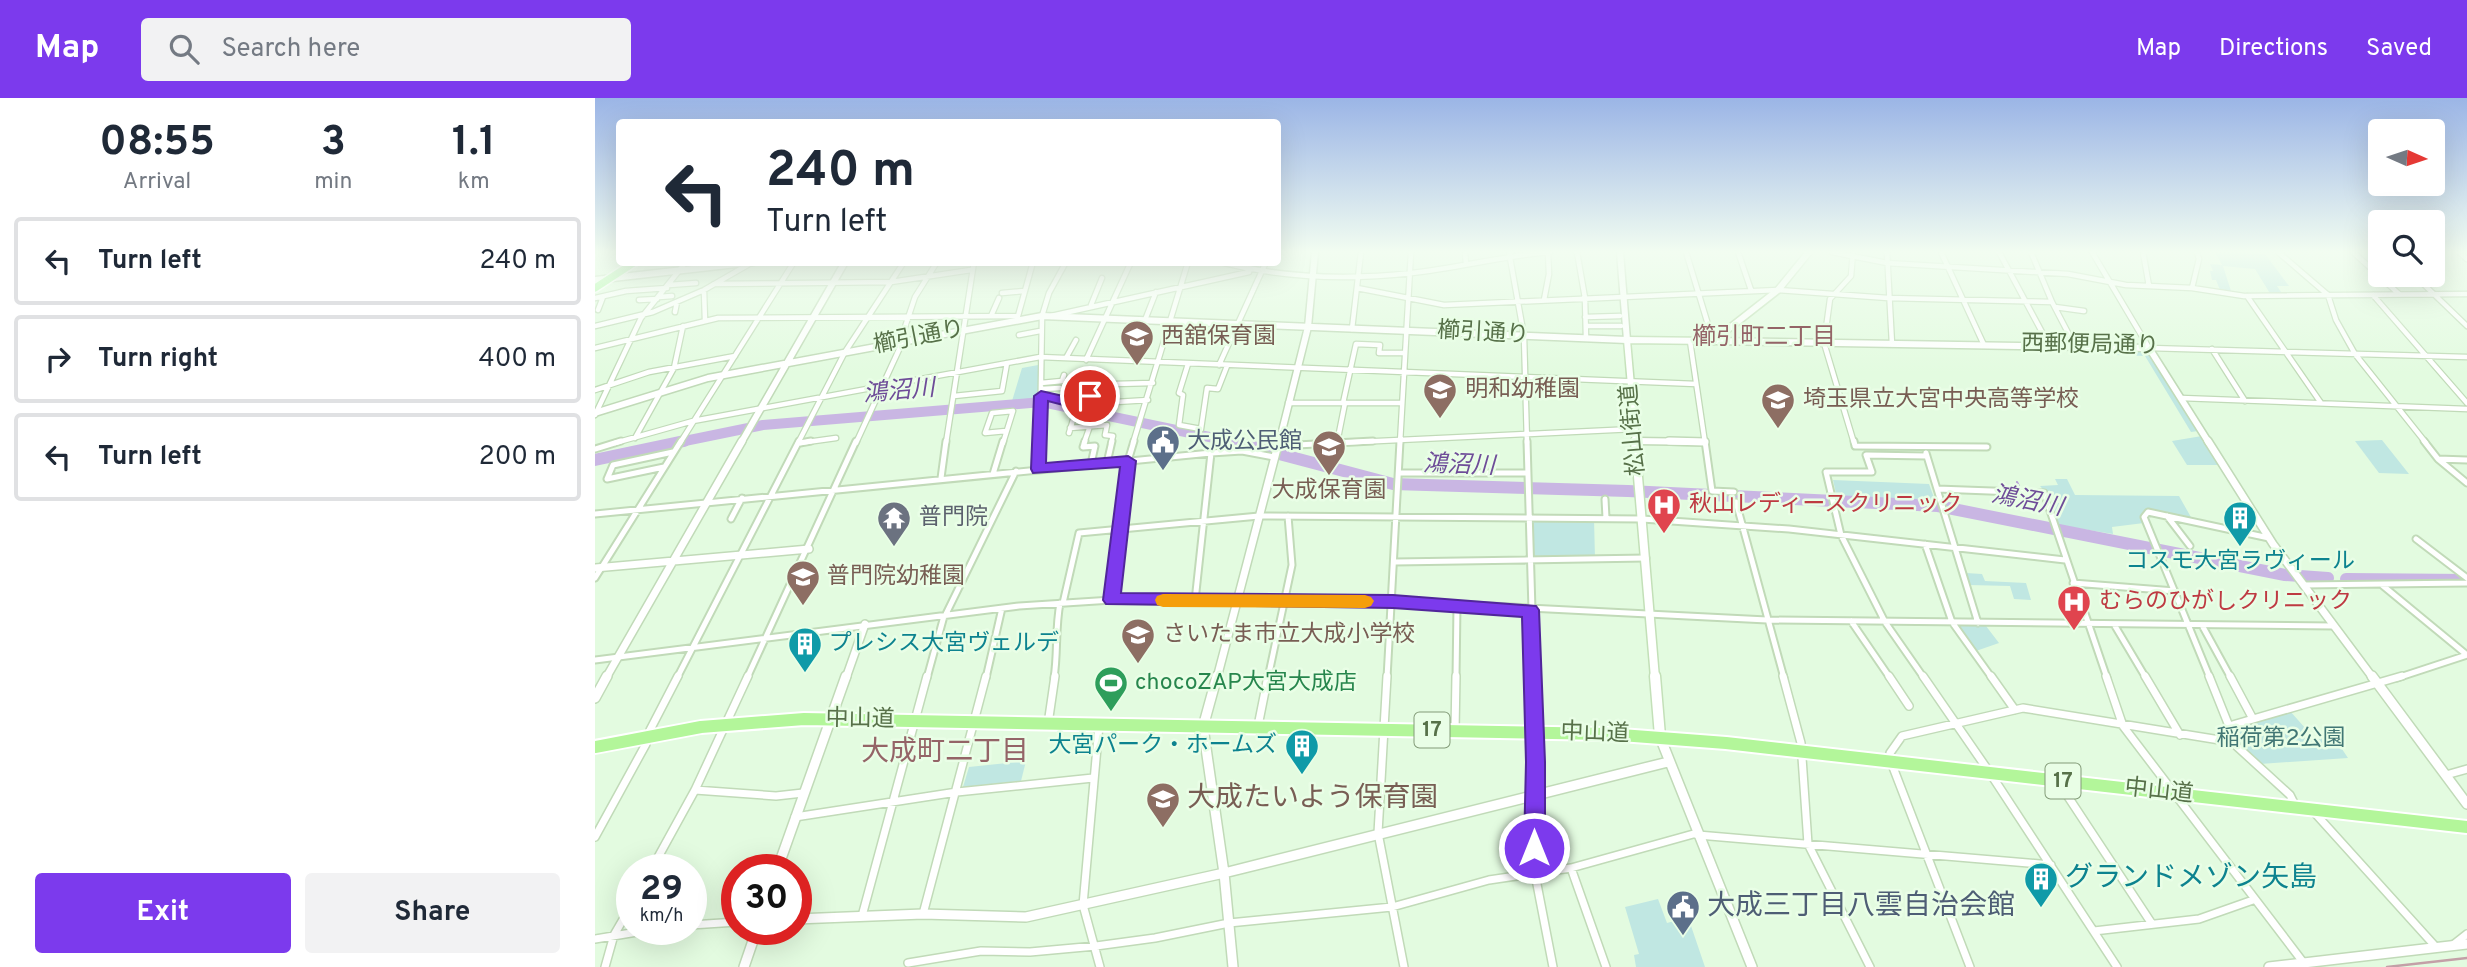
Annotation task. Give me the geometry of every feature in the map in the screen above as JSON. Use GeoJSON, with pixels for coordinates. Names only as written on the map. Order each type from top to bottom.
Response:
{"type":"FeatureCollection","features":[{"type":"Feature","properties":{"kind":"highway","name":"中山道"},"geometry":{"type":"LineString","coordinates":[[595,747],[727,723],[830,719],[1660,736],[2467,827]]}},
{"type":"Feature","properties":{"kind":"main road"},"geometry":{"type":"LineString","coordinates":[[1627,340],[1713,341],[1775,293]]}},
{"type":"Feature","properties":{"kind":"main road","name":"松山街道"},"geometry":{"type":"LineString","coordinates":[[1627,340],[1660,736]]}},
{"type":"Feature","properties":{"kind":"street"},"geometry":{"type":"LineString","coordinates":[[595,298],[620,293]]}},
{"type":"Feature","properties":{"kind":"street"},"geometry":{"type":"LineString","coordinates":[[595,414],[630,339],[644,315],[663,293]]}},
{"type":"Feature","properties":{"kind":"street"},"geometry":{"type":"LineString","coordinates":[[595,326],[644,315],[698,293]]}},
{"type":"Feature","properties":{"kind":"street"},"geometry":{"type":"LineString","coordinates":[[704,293],[705,321]]}},
{"type":"Feature","properties":{"kind":"street"},"geometry":{"type":"LineString","coordinates":[[595,578],[598,568],[775,293]]}},
{"type":"Feature","properties":{"kind":"street"},"geometry":{"type":"LineString","coordinates":[[595,698],[827,293]]}},
{"type":"Feature","properties":{"kind":"street"},"geometry":{"type":"LineString","coordinates":[[595,837],[845,352],[884,293]]}},
{"type":"Feature","properties":{"kind":"street"},"geometry":{"type":"LineString","coordinates":[[660,854],[695,790],[769,636],[902,342],[907,317],[919,293]]}},
{"type":"Feature","properties":{"kind":"street"},"geometry":{"type":"LineString","coordinates":[[941,478],[969,293]]}},
{"type":"Feature","properties":{"kind":"street"},"geometry":{"type":"LineString","coordinates":[[991,316],[1000,295],[1015,293]]}},
{"type":"Feature","properties":{"kind":"street"},"geometry":{"type":"LineString","coordinates":[[595,348],[705,321],[813,317],[1018,317],[1024,293]]}},
{"type":"Feature","properties":{"kind":"street"},"geometry":{"type":"LineString","coordinates":[[1039,469],[1040,331],[1049,293]]}},
{"type":"Feature","properties":{"kind":"street"},"geometry":{"type":"LineString","coordinates":[[1091,305],[1096,293]]}},
{"type":"Feature","properties":{"kind":"street"},"geometry":{"type":"LineString","coordinates":[[1086,360],[1117,293]]}},
{"type":"Feature","properties":{"kind":"street"},"geometry":{"type":"LineString","coordinates":[[1051,316],[1153,293]]}},
{"type":"Feature","properties":{"kind":"street"},"geometry":{"type":"LineString","coordinates":[[1145,320],[1156,293]]}},
{"type":"Feature","properties":{"kind":"street"},"geometry":{"type":"LineString","coordinates":[[1112,600],[1128,461],[1179,293]]}},
{"type":"Feature","properties":{"kind":"street"},"geometry":{"type":"LineString","coordinates":[[1219,365],[1253,293]]}},
{"type":"Feature","properties":{"kind":"street"},"geometry":{"type":"LineString","coordinates":[[1233,967],[1224,873],[1203,727],[1239,601],[1308,327],[1311,293]]}},
{"type":"Feature","properties":{"kind":"street"},"geometry":{"type":"LineString","coordinates":[[1352,329],[1356,293]]}},
{"type":"Feature","properties":{"kind":"street"},"geometry":{"type":"LineString","coordinates":[[1387,293],[1444,305],[1706,293]]}},
{"type":"Feature","properties":{"kind":"street"},"geometry":{"type":"LineString","coordinates":[[1404,967],[1378,833],[1409,293]]}},
{"type":"Feature","properties":{"kind":"street"},"geometry":{"type":"LineString","coordinates":[[1517,293],[1524,336],[1535,732],[1535,874],[1552,967]]}},
{"type":"Feature","properties":{"kind":"street"},"geometry":{"type":"LineString","coordinates":[[1544,300],[1545,293]]}},
{"type":"Feature","properties":{"kind":"street"},"geometry":{"type":"LineString","coordinates":[[1584,293],[1586,338]]}},
{"type":"Feature","properties":{"kind":"street"},"geometry":{"type":"LineString","coordinates":[[1623,293],[1627,340]]}},
{"type":"Feature","properties":{"kind":"street"},"geometry":{"type":"LineString","coordinates":[[1698,293],[1713,341]]}},
{"type":"Feature","properties":{"kind":"street"},"geometry":{"type":"LineString","coordinates":[[1814,293],[1888,299],[2052,302]]}},
{"type":"Feature","properties":{"kind":"street"},"geometry":{"type":"LineString","coordinates":[[1888,293],[1892,344]]}},
{"type":"Feature","properties":{"kind":"street"},"geometry":{"type":"LineString","coordinates":[[1960,293],[1984,345]]}},
{"type":"Feature","properties":{"kind":"street"},"geometry":{"type":"LineString","coordinates":[[2022,293],[2050,347]]}},
{"type":"Feature","properties":{"kind":"street"},"geometry":{"type":"LineString","coordinates":[[2048,293],[2076,348]]}},
{"type":"Feature","properties":{"kind":"street"},"geometry":{"type":"LineString","coordinates":[[2117,293],[2269,538],[2467,804]]}},
{"type":"Feature","properties":{"kind":"street"},"geometry":{"type":"LineString","coordinates":[[2223,293],[2247,296],[2467,293]]}},
{"type":"Feature","properties":{"kind":"street"},"geometry":{"type":"LineString","coordinates":[[2325,293],[2336,320],[2355,354],[2438,459],[2467,483]]}},
{"type":"Feature","properties":{"kind":"street"},"geometry":{"type":"LineString","coordinates":[[1834,294],[1830,299],[1824,343],[1855,446],[1987,447]]}},
{"type":"Feature","properties":{"kind":"street"},"geometry":{"type":"LineString","coordinates":[[2434,294],[2467,326]]}},
{"type":"Feature","properties":{"kind":"street"},"geometry":{"type":"LineString","coordinates":[[2373,295],[2467,403]]}},
{"type":"Feature","properties":{"kind":"street"},"geometry":{"type":"LineString","coordinates":[[639,300],[672,296]]}},
{"type":"Feature","properties":{"kind":"street"},"geometry":{"type":"LineString","coordinates":[[2247,296],[2321,403]]}},
{"type":"Feature","properties":{"kind":"street"},"geometry":{"type":"LineString","coordinates":[[603,297],[599,308],[610,304]]}},
{"type":"Feature","properties":{"kind":"street"},"geometry":{"type":"LineString","coordinates":[[675,312],[677,302]]}},
{"type":"Feature","properties":{"kind":"street"},"geometry":{"type":"LineString","coordinates":[[2055,307],[2084,311]]}},
{"type":"Feature","properties":{"kind":"street"},"geometry":{"type":"LineString","coordinates":[[1585,317],[1620,316]]}},
{"type":"Feature","properties":{"kind":"street","name":"櫛引通り"},"geometry":{"type":"LineString","coordinates":[[595,414],[722,376],[964,330],[1018,317],[1106,318],[1627,340]]}},
{"type":"Feature","properties":{"kind":"street"},"geometry":{"type":"LineString","coordinates":[[635,438],[674,368],[683,326]]}},
{"type":"Feature","properties":{"kind":"street"},"geometry":{"type":"LineString","coordinates":[[1586,326],[1621,326]]}},
{"type":"Feature","properties":{"kind":"street"},"geometry":{"type":"LineString","coordinates":[[1019,335],[1040,331]]}},
{"type":"Feature","properties":{"kind":"street"},"geometry":{"type":"LineString","coordinates":[[1066,358],[1076,340]]}},
{"type":"Feature","properties":{"kind":"street"},"geometry":{"type":"LineString","coordinates":[[1690,341],[1712,491],[1734,492]]}},
{"type":"Feature","properties":{"kind":"street","name":"西郵便局通り"},"geometry":{"type":"LineString","coordinates":[[1713,341],[2212,349],[2467,357]]}},
{"type":"Feature","properties":{"kind":"street"},"geometry":{"type":"LineString","coordinates":[[1337,444],[1356,344],[1380,345],[1379,353],[1405,353]]}},
{"type":"Feature","properties":{"kind":"street"},"geometry":{"type":"LineString","coordinates":[[2212,349],[2245,401]]}},
{"type":"Feature","properties":{"kind":"street"},"geometry":{"type":"LineString","coordinates":[[595,390],[649,372],[735,356]]}},
{"type":"Feature","properties":{"kind":"street"},"geometry":{"type":"LineString","coordinates":[[595,449],[693,421],[1040,357],[1696,384]]}},
{"type":"Feature","properties":{"kind":"street"},"geometry":{"type":"LineString","coordinates":[[954,396],[1002,391],[1007,363]]}},
{"type":"Feature","properties":{"kind":"street"},"geometry":{"type":"LineString","coordinates":[[1188,364],[1179,393],[1183,395],[1179,425],[1201,429],[1207,388],[1218,389],[1227,366]]}},
{"type":"Feature","properties":{"kind":"street"},"geometry":{"type":"LineString","coordinates":[[1041,386],[1062,381],[1064,375]]}},
{"type":"Feature","properties":{"kind":"street"},"geometry":{"type":"LineString","coordinates":[[1075,385],[1153,383]]}},
{"type":"Feature","properties":{"kind":"street"},"geometry":{"type":"LineString","coordinates":[[1041,386],[1060,388]]}},
{"type":"Feature","properties":{"kind":"street"},"geometry":{"type":"LineString","coordinates":[[1040,400],[1090,396]]}},
{"type":"Feature","properties":{"kind":"street"},"geometry":{"type":"LineString","coordinates":[[2181,398],[2467,409]]}},
{"type":"Feature","properties":{"kind":"street"},"geometry":{"type":"LineString","coordinates":[[1116,401],[1148,400]]}},
{"type":"Feature","properties":{"kind":"street"},"geometry":{"type":"LineString","coordinates":[[1288,403],[1402,403]]}},
{"type":"Feature","properties":{"kind":"street"},"geometry":{"type":"LineString","coordinates":[[776,413],[781,405]]}},
{"type":"Feature","properties":{"kind":"street"},"geometry":{"type":"LineString","coordinates":[[993,474],[1013,411],[992,413],[985,433],[1006,431]]}},
{"type":"Feature","properties":{"kind":"street"},"geometry":{"type":"LineString","coordinates":[[1073,421],[1070,430],[1107,425],[1105,435],[1114,436],[1107,463]]}},
{"type":"Feature","properties":{"kind":"street"},"geometry":{"type":"LineString","coordinates":[[1090,426],[1083,447],[1095,446],[1091,464]]}},
{"type":"Feature","properties":{"kind":"street"},"geometry":{"type":"LineString","coordinates":[[595,514],[639,507],[1211,453],[1276,451],[1400,440],[1635,429]]}},
{"type":"Feature","properties":{"kind":"street"},"geometry":{"type":"LineString","coordinates":[[800,443],[836,438]]}},
{"type":"Feature","properties":{"kind":"street"},"geometry":{"type":"LineString","coordinates":[[1636,441],[1705,442]]}},
{"type":"Feature","properties":{"kind":"street"},"geometry":{"type":"LineString","coordinates":[[1924,446],[1978,623]]}},
{"type":"Feature","properties":{"kind":"street"},"geometry":{"type":"LineString","coordinates":[[664,467],[607,479],[613,465],[673,452]]}},
{"type":"Feature","properties":{"kind":"street"},"geometry":{"type":"LineString","coordinates":[[1195,601],[1211,453]]}},
{"type":"Feature","properties":{"kind":"street"},"geometry":{"type":"LineString","coordinates":[[1927,456],[1866,454],[1872,472],[1826,472],[1841,535],[1885,622],[1990,773],[2117,967]]}},
{"type":"Feature","properties":{"kind":"street"},"geometry":{"type":"LineString","coordinates":[[2438,459],[2467,460]]}},
{"type":"Feature","properties":{"kind":"street"},"geometry":{"type":"LineString","coordinates":[[862,916],[944,616],[970,558],[983,539],[1016,471]]}},
{"type":"Feature","properties":{"kind":"street"},"geometry":{"type":"LineString","coordinates":[[1399,473],[1526,473]]}},
{"type":"Feature","properties":{"kind":"street"},"geometry":{"type":"LineString","coordinates":[[1937,489],[2045,493],[2123,726],[2302,962]]}},
{"type":"Feature","properties":{"kind":"street"},"geometry":{"type":"LineString","coordinates":[[731,519],[742,498]]}},
{"type":"Feature","properties":{"kind":"street"},"geometry":{"type":"LineString","coordinates":[[1605,499],[1605,518]]}},
{"type":"Feature","properties":{"kind":"street"},"geometry":{"type":"LineString","coordinates":[[1736,502],[1802,751],[1808,844],[1870,967]]}},
{"type":"Feature","properties":{"kind":"street"},"geometry":{"type":"LineString","coordinates":[[2232,742],[2229,726],[2144,517],[2148,512],[2269,538]]}},
{"type":"Feature","properties":{"kind":"street"},"geometry":{"type":"LineString","coordinates":[[1048,724],[1058,653],[1055,630],[1079,533],[1259,516],[1605,518],[1741,525],[2066,559]]}},
{"type":"Feature","properties":{"kind":"street"},"geometry":{"type":"LineString","coordinates":[[1258,727],[1293,565],[1288,516]]}},
{"type":"Feature","properties":{"kind":"street"},"geometry":{"type":"LineString","coordinates":[[2167,516],[2190,546]]}},
{"type":"Feature","properties":{"kind":"street"},"geometry":{"type":"LineString","coordinates":[[2416,539],[2466,579]]}},
{"type":"Feature","properties":{"kind":"street"},"geometry":{"type":"LineString","coordinates":[[1925,544],[1952,622],[2015,710]]}},
{"type":"Feature","properties":{"kind":"street"},"geometry":{"type":"LineString","coordinates":[[598,568],[809,549]]}},
{"type":"Feature","properties":{"kind":"street"},"geometry":{"type":"LineString","coordinates":[[1395,562],[1646,558]]}},
{"type":"Feature","properties":{"kind":"street"},"geometry":{"type":"LineString","coordinates":[[2299,579],[2382,585],[2466,579]]}},
{"type":"Feature","properties":{"kind":"street"},"geometry":{"type":"LineString","coordinates":[[2073,583],[2175,590]]}},
{"type":"Feature","properties":{"kind":"street"},"geometry":{"type":"LineString","coordinates":[[2382,585],[2467,655]]}},
{"type":"Feature","properties":{"kind":"street"},"geometry":{"type":"LineString","coordinates":[[595,660],[694,645],[1002,608],[1112,600],[1393,601],[1767,620],[2088,626],[2334,626]]}},
{"type":"Feature","properties":{"kind":"street"},"geometry":{"type":"LineString","coordinates":[[1455,730],[1457,605]]}},
{"type":"Feature","properties":{"kind":"street"},"geometry":{"type":"LineString","coordinates":[[923,914],[976,722],[1002,608]]}},
{"type":"Feature","properties":{"kind":"street"},"geometry":{"type":"LineString","coordinates":[[1851,621],[1909,706]]}},
{"type":"Feature","properties":{"kind":"street"},"geometry":{"type":"LineString","coordinates":[[782,854],[865,624]]}},
{"type":"Feature","properties":{"kind":"street"},"geometry":{"type":"LineString","coordinates":[[2115,626],[2180,735]]}},
{"type":"Feature","properties":{"kind":"street"},"geometry":{"type":"LineString","coordinates":[[2203,627],[2253,719]]}},
{"type":"Feature","properties":{"kind":"street"},"geometry":{"type":"LineString","coordinates":[[2229,726],[2377,685],[2467,655]]}},
{"type":"Feature","properties":{"kind":"street"},"geometry":{"type":"LineString","coordinates":[[1970,967],[1891,762],[1890,753],[1902,736],[2023,708],[2232,742],[2290,795],[2297,807]]}},
{"type":"Feature","properties":{"kind":"street"},"geometry":{"type":"LineString","coordinates":[[1099,725],[1083,905],[1100,967]]}},
{"type":"Feature","properties":{"kind":"street"},"geometry":{"type":"LineString","coordinates":[[1660,736],[1751,967]]}},
{"type":"Feature","properties":{"kind":"street"},"geometry":{"type":"LineString","coordinates":[[812,918],[923,914],[1026,917],[1224,873],[1668,762]]}},
{"type":"Feature","properties":{"kind":"street"},"geometry":{"type":"LineString","coordinates":[[2445,776],[2467,769]]}},
{"type":"Feature","properties":{"kind":"street"},"geometry":{"type":"LineString","coordinates":[[795,817],[894,800],[1093,778]]}},
{"type":"Feature","properties":{"kind":"street"},"geometry":{"type":"LineString","coordinates":[[2058,780],[2152,924]]}},
{"type":"Feature","properties":{"kind":"street"},"geometry":{"type":"LineString","coordinates":[[695,790],[776,796],[803,793]]}},
{"type":"Feature","properties":{"kind":"street"},"geometry":{"type":"LineString","coordinates":[[2311,808],[2435,946]]}},
{"type":"Feature","properties":{"kind":"street"},"geometry":{"type":"LineString","coordinates":[[908,963],[981,951],[1030,952],[1096,946],[1155,939],[1229,923],[1392,907],[1489,880],[1571,868],[1697,834],[2051,865]]}},
{"type":"Feature","properties":{"kind":"street"},"geometry":{"type":"LineString","coordinates":[[1571,868],[1606,967]]}},
{"type":"Feature","properties":{"kind":"street"},"geometry":{"type":"LineString","coordinates":[[2094,931],[2199,919],[2253,900]]}},
{"type":"Feature","properties":{"kind":"street"},"geometry":{"type":"LineString","coordinates":[[605,967],[616,932]]}},
{"type":"Feature","properties":{"kind":"street"},"geometry":{"type":"LineString","coordinates":[[2453,945],[2467,934]]}},
{"type":"Feature","properties":{"kind":"street"},"geometry":{"type":"LineString","coordinates":[[595,939],[614,935]]}},
{"type":"Feature","properties":{"kind":"street"},"geometry":{"type":"LineString","coordinates":[[2269,967],[2467,944]]}},
{"type":"Feature","properties":{"kind":"street"},"geometry":{"type":"LineString","coordinates":[[744,967],[752,945]]}},
{"type":"Feature","properties":{"kind":"green space"},"geometry":{"type":"Polygon","coordinates":[[[2142,351],[2152,356],[2198,431],[2191,432],[2145,356],[2116,355],[2114,352],[2142,351]]]}},
{"type":"Feature","properties":{"kind":"green space"},"geometry":{"type":"Polygon","coordinates":[[[1038,365],[1039,400],[1012,401],[1022,368],[1038,365]]]}},
{"type":"Feature","properties":{"kind":"green space"},"geometry":{"type":"Polygon","coordinates":[[[2202,436],[2220,465],[2187,465],[2172,441],[2202,436]]]}},
{"type":"Feature","properties":{"kind":"green space"},"geometry":{"type":"Polygon","coordinates":[[[2382,440],[2409,474],[2379,473],[2355,441],[2382,440]]]}},
{"type":"Feature","properties":{"kind":"green space"},"geometry":{"type":"Polygon","coordinates":[[[2055,479],[2067,479],[2075,495],[2179,496],[2192,519],[2146,510],[2142,516],[2144,523],[2112,527],[2113,534],[2058,525],[2050,503],[2061,503],[2058,496],[2048,495],[2040,486],[2058,485],[2055,479]]]}},
{"type":"Feature","properties":{"kind":"green space"},"geometry":{"type":"Polygon","coordinates":[[[1833,480],[1929,484],[1936,503],[1837,498],[1833,480]]]}},
{"type":"Feature","properties":{"kind":"green space"},"geometry":{"type":"Polygon","coordinates":[[[1529,519],[1594,519],[1595,558],[1530,559],[1529,519]]]}},
{"type":"Feature","properties":{"kind":"green space"},"geometry":{"type":"Polygon","coordinates":[[[1966,573],[1982,574],[1985,581],[2026,583],[2031,600],[2014,599],[2010,586],[1969,585],[1966,573]]]}},
{"type":"Feature","properties":{"kind":"green space"},"geometry":{"type":"Polygon","coordinates":[[[1957,625],[1986,626],[1999,643],[1976,651],[1957,625]]]}},
{"type":"Feature","properties":{"kind":"green space","name":"稲荷第2公園"},"geometry":{"type":"Polygon","coordinates":[[[2290,711],[2314,738],[2334,737],[2348,758],[2260,764],[2234,742],[2230,727],[2290,711]]]}},
{"type":"Feature","properties":{"kind":"green space"},"geometry":{"type":"Polygon","coordinates":[[[1026,761],[1021,781],[963,787],[969,767],[1026,761]]]}},
{"type":"Feature","properties":{"kind":"green space"},"geometry":{"type":"Polygon","coordinates":[[[1658,899],[1667,923],[1688,917],[1705,967],[1636,967],[1634,955],[1639,954],[1625,907],[1658,899]]]}},
{"type":"Feature","properties":{"kind":"waterway","name":"鴻沼川"},"geometry":{"type":"LineString","coordinates":[[675,443],[763,425],[1042,402],[1236,443]]}},
{"type":"Feature","properties":{"kind":"waterway","name":"鴻沼川"},"geometry":{"type":"LineString","coordinates":[[595,460],[684,441]]}},
{"type":"Feature","properties":{"kind":"waterway","name":"鴻沼川"},"geometry":{"type":"LineString","coordinates":[[1230,441],[1236,443]]}},
{"type":"Feature","properties":{"kind":"waterway","name":"鴻沼川"},"geometry":{"type":"LineString","coordinates":[[1236,443],[1393,484],[1628,491],[1938,506],[2285,575],[2328,578]]}},
{"type":"Feature","properties":{"kind":"waterway"},"geometry":{"type":"LineString","coordinates":[[2017,482],[2020,488]]}},
{"type":"Feature","properties":{"kind":"waterway"},"geometry":{"type":"LineString","coordinates":[[2022,496],[2026,506]]}},
{"type":"Feature","properties":{"kind":"waterway","name":"鴻沼川"},"geometry":{"type":"LineString","coordinates":[[2346,579],[2467,580]]}},
{"type":"Feature","properties":{"kind":"tram line"},"geometry":{"type":"LineString","coordinates":[[2387,967],[2467,958]]}},
{"type":"Feature","properties":{"kind":"slow traffic"},"geometry":{"type":"LineString","coordinates":[[1163,600],[1365,601]]}},
{"type":"Feature","properties":{"kind":"place","name":"西舘保育園"},"geometry":{"type":"Point","coordinates":[1137,367]}},
{"type":"Feature","properties":{"kind":"place","name":"明和幼稚園"},"geometry":{"type":"Point","coordinates":[1440,420]}},
{"type":"Feature","properties":{"kind":"place","name":"埼玉県立大宮中央高等学校"},"geometry":{"type":"Point","coordinates":[1778,430]}},
{"type":"Feature","properties":{"kind":"place","name":"大成公民館"},"geometry":{"type":"Point","coordinates":[1163,472]}},
{"type":"Feature","properties":{"kind":"place","name":"大成保育園"},"geometry":{"type":"Point","coordinates":[1329,477]}},
{"type":"Feature","properties":{"kind":"place","name":"秋山レディースクリニック"},"geometry":{"type":"Point","coordinates":[1664,535]}},
{"type":"Feature","properties":{"kind":"place","name":"普門院"},"geometry":{"type":"Point","coordinates":[894,548]}},
{"type":"Feature","properties":{"kind":"place","name":"コスモ大宮ラヴィール"},"geometry":{"type":"Point","coordinates":[2240,548]}},
{"type":"Feature","properties":{"kind":"place","name":"普門院幼稚園"},"geometry":{"type":"Point","coordinates":[803,607]}},
{"type":"Feature","properties":{"kind":"place","name":"むらのひがしクリニック"},"geometry":{"type":"Point","coordinates":[2074,632]}},
{"type":"Feature","properties":{"kind":"place","name":"さいたま市立大成小学校"},"geometry":{"type":"Point","coordinates":[1138,665]}},
{"type":"Feature","properties":{"kind":"place","name":"プレシス大宮ヴェルデ"},"geometry":{"type":"Point","coordinates":[805,674]}},
{"type":"Feature","properties":{"kind":"place","name":"chocoZAP大宮大成店"},"geometry":{"type":"Point","coordinates":[1111,713]}},
{"type":"Feature","properties":{"kind":"place","name":"大宮パーク・ホームズ"},"geometry":{"type":"Point","coordinates":[1302,776]}},
{"type":"Feature","properties":{"kind":"place","name":"大成たいよう保育園"},"geometry":{"type":"Point","coordinates":[1163,829]}},
{"type":"Feature","properties":{"kind":"place","name":"グランドメゾン矢島"},"geometry":{"type":"Point","coordinates":[2041,909]}},
{"type":"Feature","properties":{"kind":"place","name":"大成三丁目八雲自治会館"},"geometry":{"type":"Point","coordinates":[1683,937]}},
{"type":"Feature","properties":{"kind":"district","name":"櫛引町二丁目"},"geometry":{"type":"Point","coordinates":[1764,338]}},
{"type":"Feature","properties":{"kind":"district","name":"大成町二丁目"},"geometry":{"type":"Point","coordinates":[945,753]}},
{"type":"Feature","properties":{"kind":"route"},"geometry":{"type":"LineString","coordinates":[[1090,396],[1063,400],[1041,396],[1039,469],[1128,461],[1112,600],[1393,601],[1530,610],[1536,762],[1534,848]]}}]}
